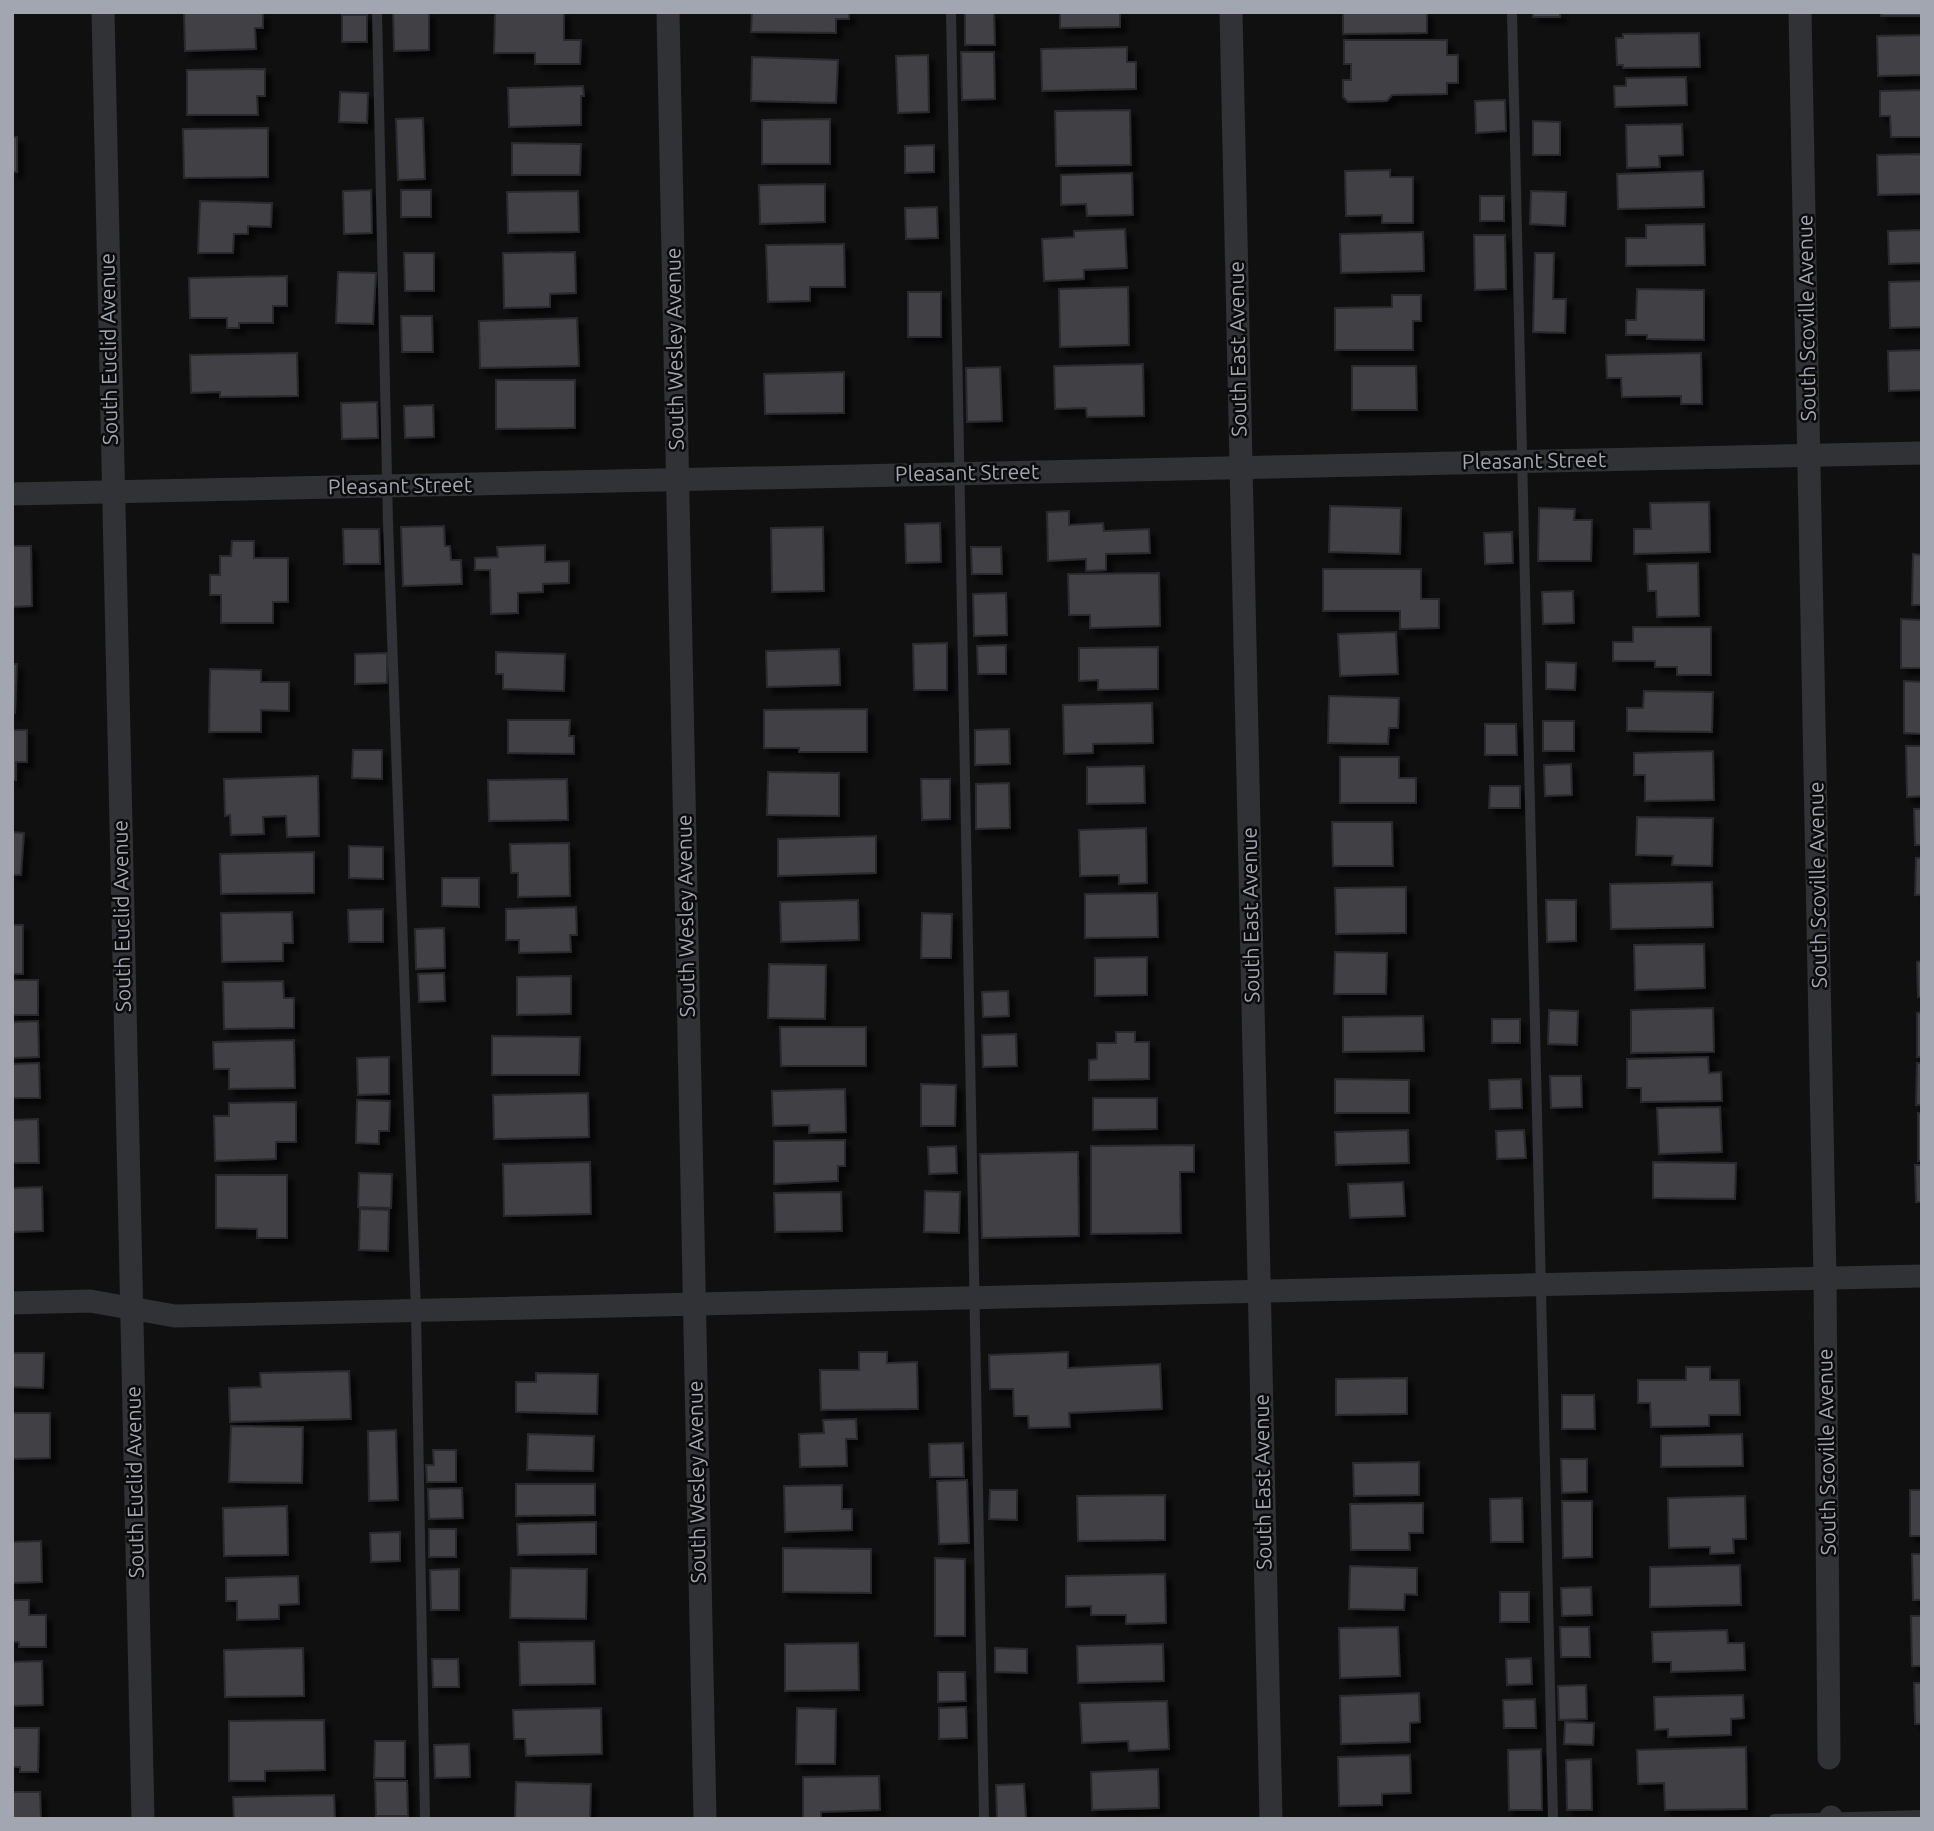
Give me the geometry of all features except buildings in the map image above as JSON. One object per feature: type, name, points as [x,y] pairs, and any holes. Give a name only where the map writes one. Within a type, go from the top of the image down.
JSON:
[{"type":"street","name":"South Euclid Avenue","points":[[103,12],[143,1819]]},
{"type":"street","name":"South Wesley Avenue","points":[[668,12],[705,1819]]},
{"type":"street","name":"South East Avenue","points":[[1231,12],[1270,1819]]},
{"type":"street","name":"South Scoville Avenue","points":[[1800,12],[1825,1278],[1829,1758]]},
{"type":"street","name":"Pleasant Street","points":[[12,494],[1922,453]]},
{"type":"street","points":[[12,1303],[90,1301],[175,1316],[1922,1276]]},
{"type":"lane","points":[[377,12],[387,486],[416,1311],[425,1819]]},
{"type":"lane","points":[[951,12],[984,1819]]},
{"type":"lane","points":[[1512,12],[1553,1819]]},
{"type":"lane","points":[[1774,1819],[1922,1815]]}]
